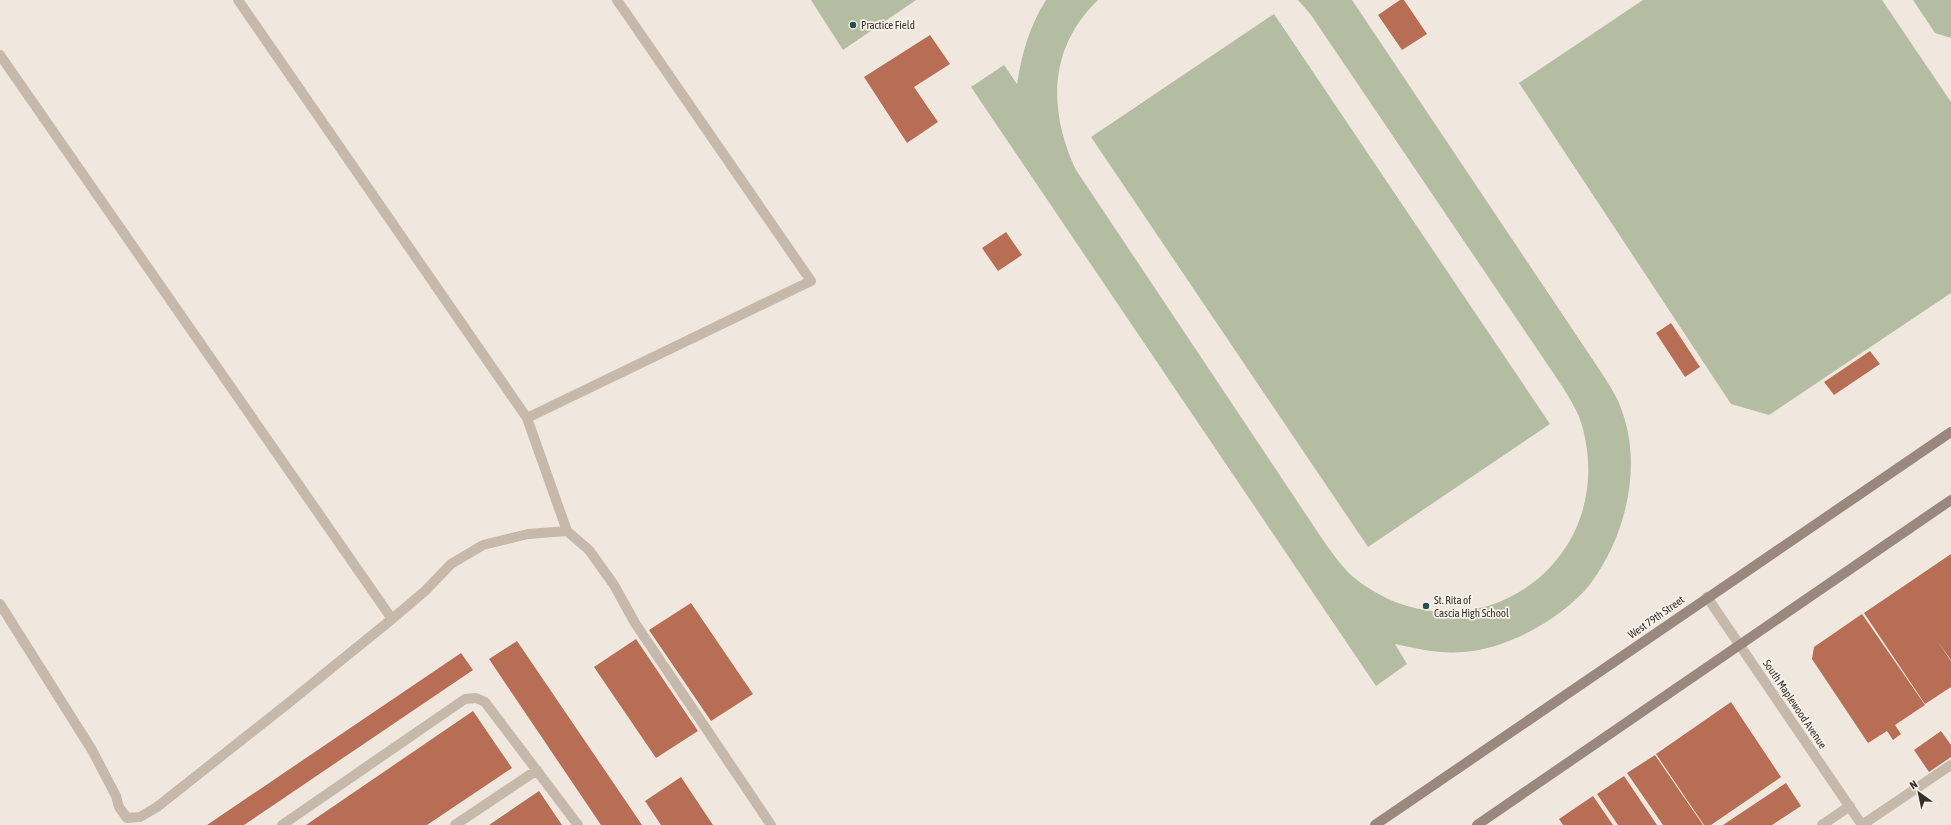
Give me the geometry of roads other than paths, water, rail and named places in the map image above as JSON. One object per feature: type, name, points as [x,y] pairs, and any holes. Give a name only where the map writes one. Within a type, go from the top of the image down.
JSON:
[{"type":"main road","name":"West 79th Street","points":[[1375,825],[1707,597],[1951,432]]},
{"type":"main road","points":[[1477,825],[1951,500]]},
{"type":"street","points":[[238,0],[527,418],[567,531],[589,550],[614,585],[635,623],[771,825]]},
{"type":"street","points":[[527,418],[811,281],[618,0]]},
{"type":"street","points":[[0,55],[392,619]]},
{"type":"street","points":[[0,604],[92,750],[116,796],[119,807],[127,818],[140,817],[157,807],[392,619],[425,591],[451,564],[483,545],[528,534],[567,531]]},
{"type":"street","name":"South Maplewood Avenue","points":[[1707,597],[1862,825]]},
{"type":"street","points":[[282,825],[465,699],[476,698],[485,702],[578,825]]},
{"type":"street","points":[[1862,825],[1951,765]]},
{"type":"street","points":[[455,825],[537,770]]},
{"type":"street","points":[[1822,825],[1850,806]]},
{"type":"place","name":"Practice Field","points":[[853,25]]},
{"type":"place","name":"St. Rita of Cascia High School","points":[[1426,606]]}]
